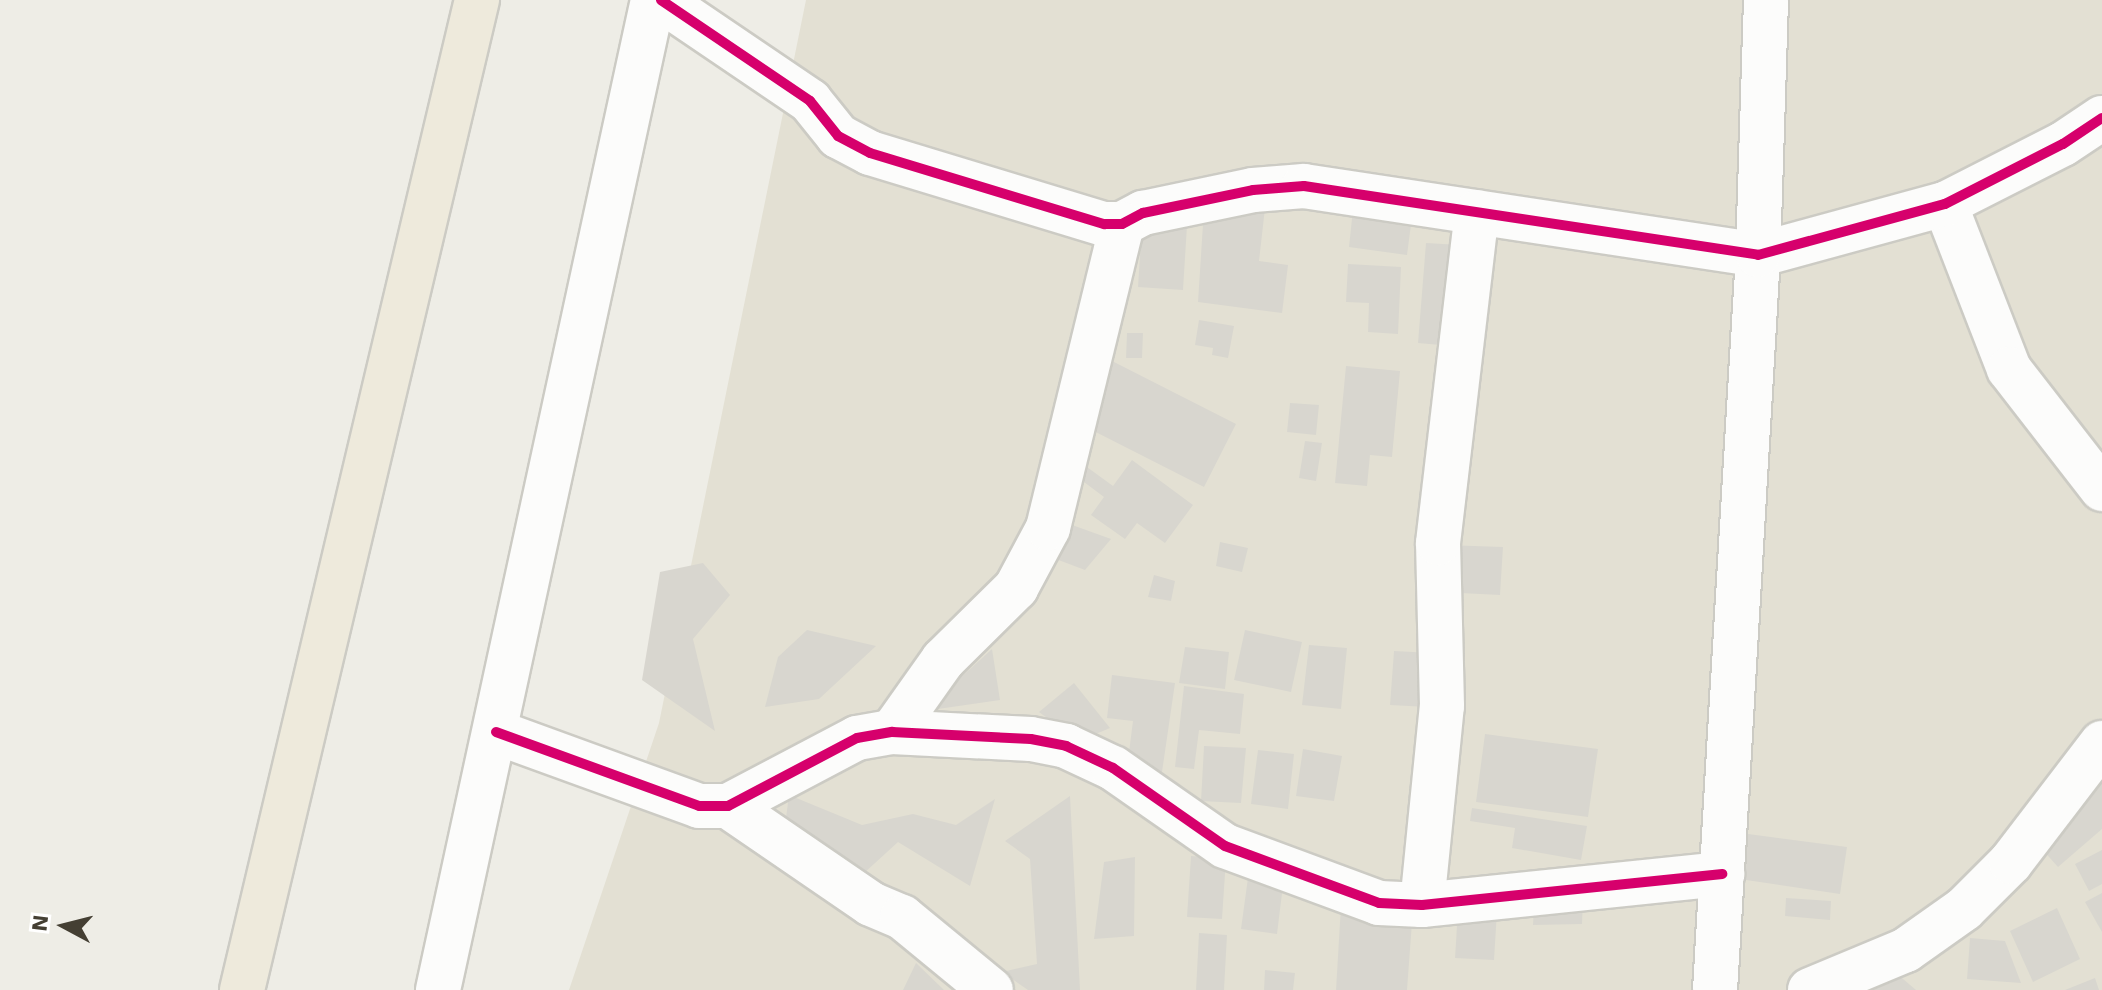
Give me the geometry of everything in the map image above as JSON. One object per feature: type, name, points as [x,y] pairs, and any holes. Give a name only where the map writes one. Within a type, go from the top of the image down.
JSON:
[{"type":"highway","points":[[242,990],[477,0]]},
{"type":"street","points":[[438,990],[653,0]]},
{"type":"street","points":[[661,0],[810,101],[838,136],[870,153],[1104,224],[1122,224],[1143,213],[1202,200],[1304,186],[1758,255],[1945,204],[2063,144],[2102,118]]},
{"type":"street","points":[[1715,990],[1758,255],[1766,0]]},
{"type":"street","points":[[1945,204],[2009,369],[2102,489]]},
{"type":"street","points":[[1422,905],[1442,706],[1438,543],[1477,212]]},
{"type":"street","points":[[892,732],[943,660],[1016,588],[1048,528],[1122,224]]},
{"type":"street","points":[[496,732],[699,806],[728,806],[857,738],[892,732],[1031,739],[1066,746],[1113,768],[1225,846],[1343,893],[1379,903],[1422,905],[1722,874]]},
{"type":"street","points":[[1810,990],[1906,950],[1964,909],[2011,862],[2102,743]]},
{"type":"street","points":[[728,806],[871,904],[902,917],[991,990]]},
{"type":"shaded area","points":[[806,0],[2102,0],[2102,990],[569,990],[659,723]]},
{"type":"building","points":[[1265,208],[1259,261],[1288,265],[1282,313],[1198,302],[1204,209]]},
{"type":"building","points":[[1353,209],[1412,217],[1407,255],[1349,247]]},
{"type":"building","points":[[1188,210],[1183,290],[1138,287],[1142,224]]},
{"type":"building","points":[[1426,243],[1460,245],[1452,346],[1418,343]]},
{"type":"building","points":[[1348,264],[1401,267],[1398,334],[1368,332],[1369,303],[1346,302]]},
{"type":"building","points":[[1199,320],[1234,326],[1228,358],[1212,355],[1213,348],[1195,345]]},
{"type":"building","points":[[1127,333],[1143,333],[1142,358],[1126,358]]},
{"type":"building","points":[[1112,361],[1236,424],[1204,487],[1080,424]]},
{"type":"building","points":[[1346,366],[1400,371],[1392,457],[1370,455],[1367,486],[1335,483]]},
{"type":"building","points":[[1290,403],[1319,405],[1316,435],[1287,432]]},
{"type":"building","points":[[1305,441],[1322,443],[1316,481],[1299,478]]},
{"type":"building","points":[[1132,460],[1193,505],[1165,543],[1137,523],[1125,539],[1091,515],[1104,497],[1072,473],[1080,462],[1113,486]]},
{"type":"building","points":[[1061,521],[1111,539],[1085,570],[1048,556]]},
{"type":"building","points":[[1220,542],[1248,548],[1242,572],[1216,566]]},
{"type":"building","points":[[1444,545],[1503,547],[1500,595],[1441,592]]},
{"type":"building","points":[[703,563],[730,595],[693,639],[715,731],[642,680],[660,572]]},
{"type":"building","points":[[1154,575],[1175,581],[1171,601],[1148,597]]},
{"type":"building","points":[[807,630],[876,646],[819,699],[765,707],[778,657]]},
{"type":"building","points":[[1245,630],[1302,642],[1291,692],[1234,680]]},
{"type":"building","points":[[1309,645],[1347,648],[1341,709],[1302,705]]},
{"type":"building","points":[[1185,647],[1229,652],[1225,689],[1179,683]]},
{"type":"building","points":[[992,649],[1000,700],[924,711]]},
{"type":"building","points":[[1394,651],[1432,653],[1428,707],[1390,705]]},
{"type":"building","points":[[1112,675],[1175,683],[1162,772],[1127,768],[1133,721],[1107,718]]},
{"type":"building","points":[[1074,683],[1110,728],[1079,741],[1039,712]]},
{"type":"building","points":[[1184,686],[1244,694],[1240,734],[1199,730],[1194,769],[1175,767]]},
{"type":"building","points":[[1485,734],[1598,749],[1588,817],[1476,802]]},
{"type":"building","points":[[1204,746],[1246,748],[1241,803],[1201,801]]},
{"type":"building","points":[[1303,749],[1342,756],[1334,801],[1296,796]]},
{"type":"building","points":[[1258,750],[1294,754],[1288,809],[1251,804]]},
{"type":"building","points":[[2102,776],[2102,829],[2058,867],[2032,838]]},
{"type":"building","points":[[789,795],[862,825],[913,814],[956,825],[995,799],[970,886],[898,842],[863,874],[786,818]]},
{"type":"building","points":[[1070,796],[1080,990],[1028,990],[1002,972],[1037,964],[1030,859],[1005,841]]},
{"type":"building","points":[[1472,808],[1587,826],[1581,860],[1512,848],[1515,828],[1470,821]]},
{"type":"building","points":[[1733,832],[1847,847],[1840,894],[1726,877]]},
{"type":"building","points":[[2102,850],[2102,884],[2089,891],[2075,864]]},
{"type":"building","points":[[1191,856],[1226,859],[1222,919],[1187,917]]},
{"type":"building","points":[[1135,857],[1134,936],[1094,939],[1104,862]]},
{"type":"building","points":[[1250,863],[1284,877],[1277,934],[1241,929]]},
{"type":"building","points":[[2102,893],[2102,932],[2085,902]]},
{"type":"building","points":[[1786,898],[1831,901],[1830,920],[1785,916]]},
{"type":"building","points":[[1583,899],[1582,924],[1533,925],[1534,904]]},
{"type":"building","points":[[1341,905],[1413,909],[1407,990],[1336,990]]},
{"type":"building","points":[[2057,908],[2080,959],[2033,982],[2010,931]]},
{"type":"building","points":[[1458,909],[1497,912],[1494,960],[1455,958]]},
{"type":"building","points":[[1199,933],[1227,935],[1224,990],[1196,990]]},
{"type":"building","points":[[1970,938],[2005,941],[2021,983],[1967,979]]},
{"type":"building","points":[[916,963],[944,990],[903,990]]},
{"type":"building","points":[[1889,967],[1916,990],[1869,990]]},
{"type":"building","points":[[1265,970],[1295,973],[1293,990],[1264,990]]},
{"type":"building","points":[[2095,978],[2099,990],[2065,990]]},
{"type":"cycle path","points":[[661,0],[810,101],[838,136],[870,153],[1104,224],[1122,224],[1143,213],[1253,190],[1304,186],[1758,255],[1945,204],[2063,144],[2102,118]]},
{"type":"cycle path","points":[[496,732],[699,806],[728,806],[857,738],[892,732],[1031,739],[1066,746],[1113,768],[1225,846],[1379,903],[1422,905],[1722,874]]}]
